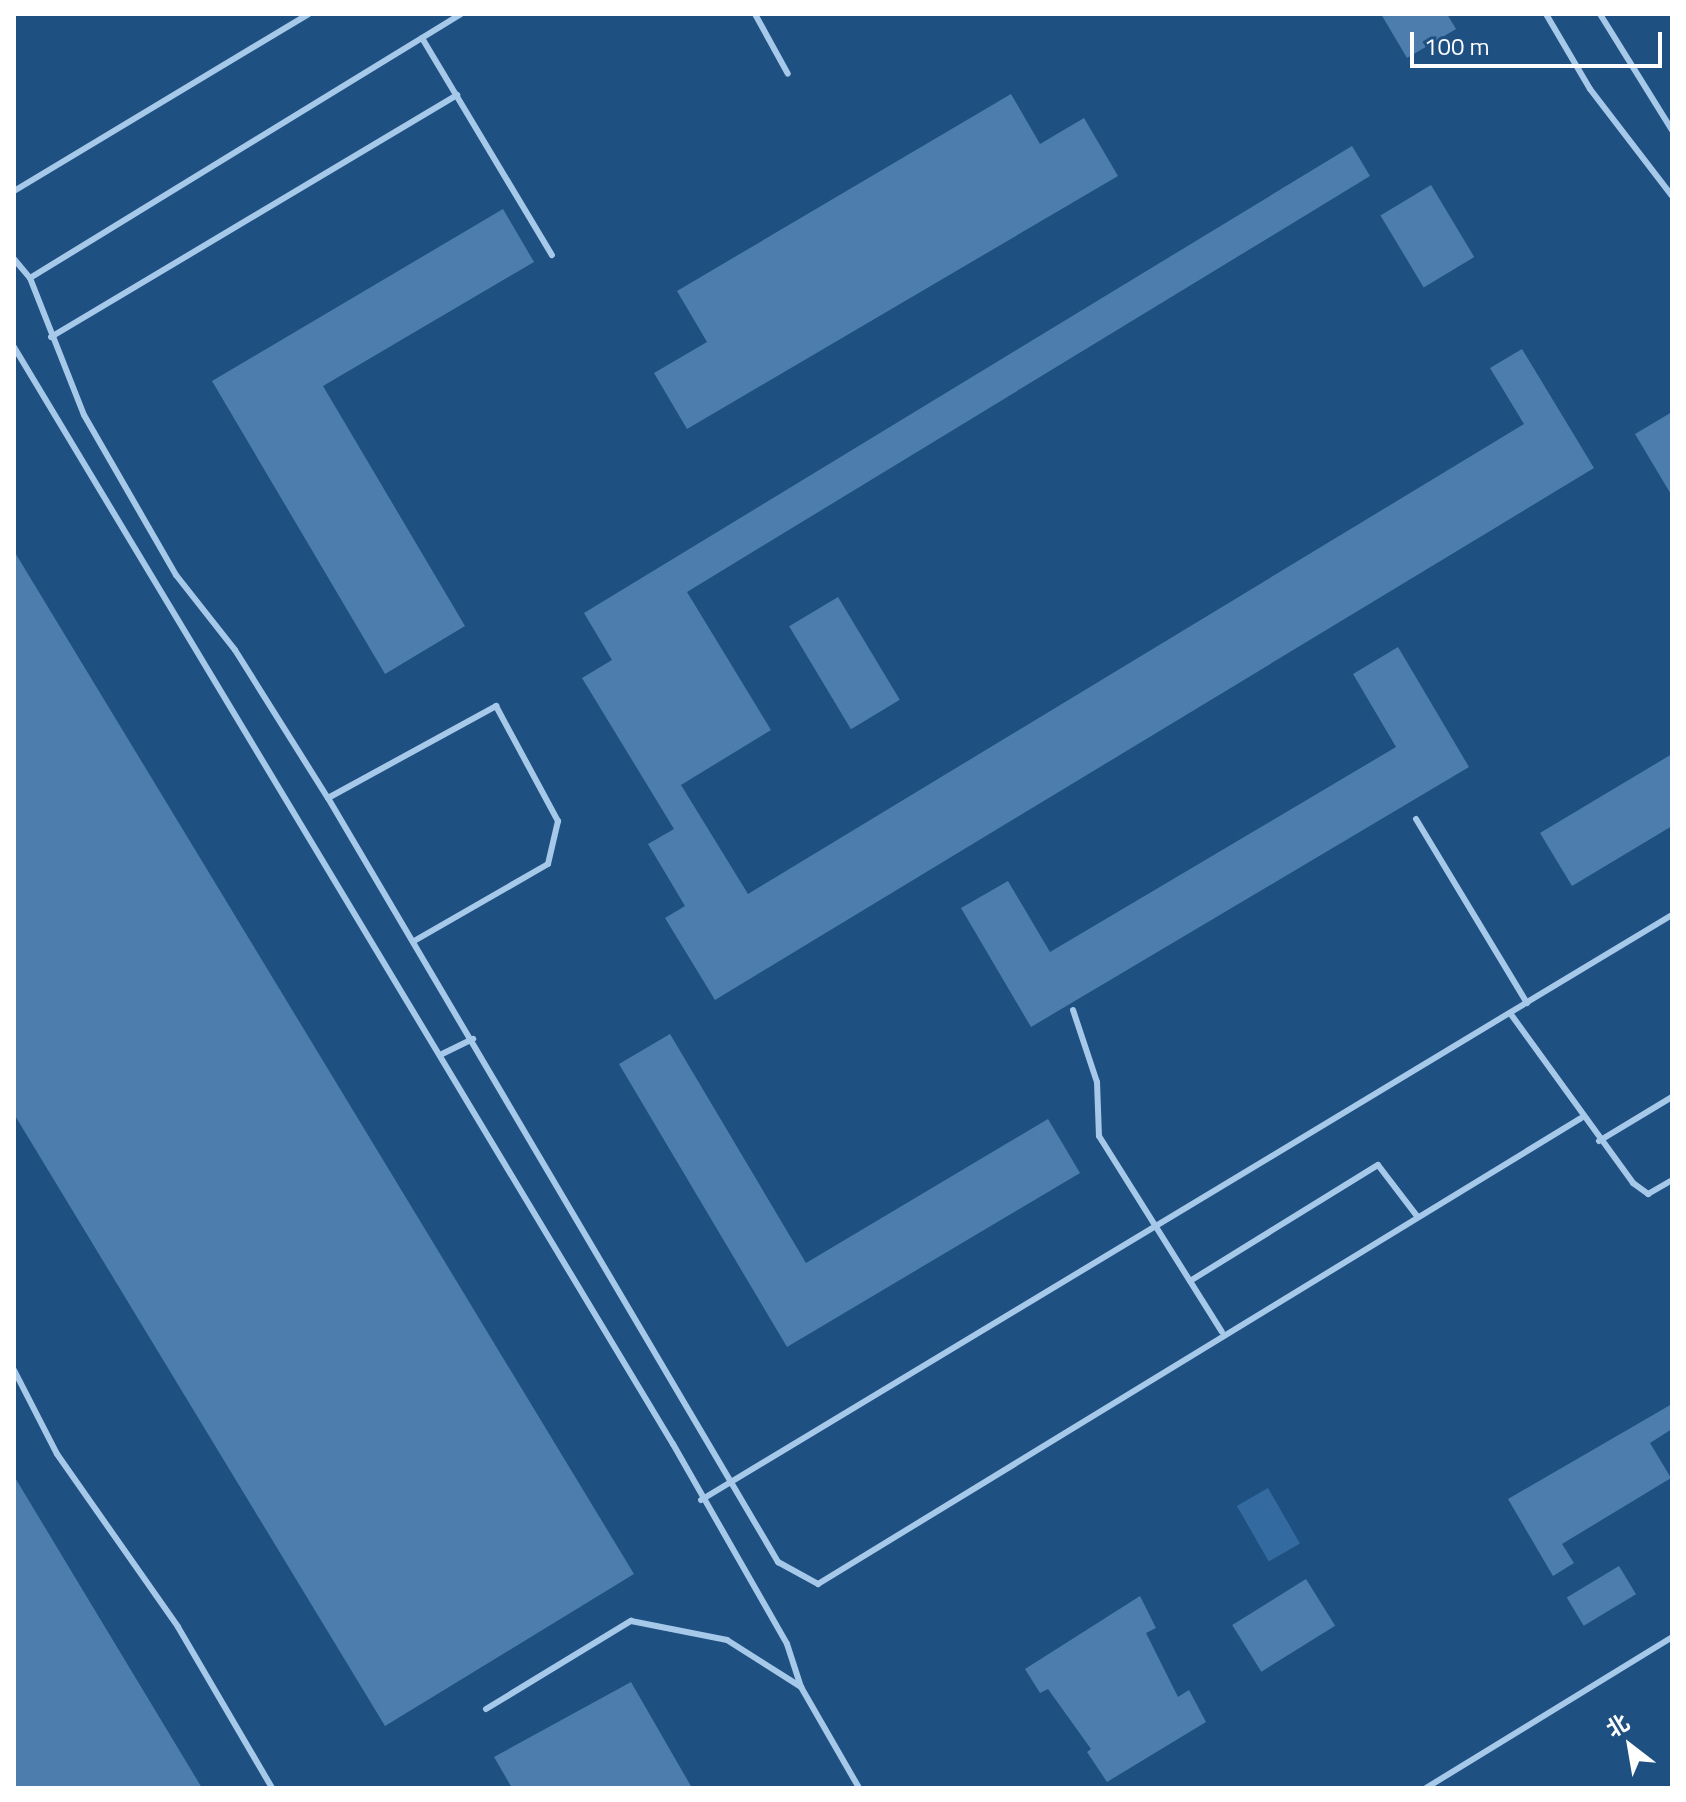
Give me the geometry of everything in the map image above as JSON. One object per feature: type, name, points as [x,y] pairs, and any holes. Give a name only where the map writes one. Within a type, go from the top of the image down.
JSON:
[{"type":"lane","points":[[14,191],[309,14]]},
{"type":"lane","points":[[30,278],[461,14]]},
{"type":"lane","points":[[755,14],[788,74]]},
{"type":"lane","points":[[1546,14],[1590,89],[1672,196]]},
{"type":"lane","points":[[1600,14],[1672,130]]},
{"type":"lane","points":[[422,38],[552,255]]},
{"type":"lane","points":[[51,337],[457,95]]},
{"type":"lane","points":[[14,259],[30,278],[84,415],[176,575],[235,650],[328,798],[473,1039],[778,1562],[818,1584],[1222,1332],[1581,1118]]},
{"type":"lane","points":[[14,347],[440,1055],[787,1644],[801,1687],[859,1788]]},
{"type":"lane","points":[[328,798],[496,706],[558,821],[548,864],[414,941]]},
{"type":"lane","points":[[1416,819],[1527,1003]]},
{"type":"lane","points":[[701,1500],[734,1483],[1672,915]]},
{"type":"lane","points":[[1073,1010],[1097,1082],[1099,1136],[1222,1332]]},
{"type":"lane","points":[[1510,1013],[1581,1118],[1648,1194],[1672,1180]]},
{"type":"lane","points":[[440,1055],[473,1039]]},
{"type":"lane","points":[[1599,1141],[1672,1097]]},
{"type":"lane","points":[[1190,1281],[1378,1165],[1417,1216]]},
{"type":"lane","points":[[14,1370],[57,1454],[178,1627],[272,1788]]},
{"type":"lane","points":[[486,1709],[631,1621],[727,1640],[801,1687]]},
{"type":"lane","points":[[1426,1788],[1672,1637]]},
{"type":"shaded area","points":[[1268,1488],[1300,1543],[1269,1561],[1237,1506]]},
{"type":"building","points":[[1381,14],[1447,14],[1456,29],[1407,58]]},
{"type":"building","points":[[1011,94],[1040,144],[1084,118],[1118,176],[687,429],[654,373],[707,342],[677,291]]},
{"type":"building","points":[[1352,146],[1370,176],[687,592],[771,730],[681,785],[748,894],[1524,424],[1490,368],[1522,349],[1594,468],[715,1000],[665,918],[685,906],[648,844],[674,829],[582,678],[612,660],[584,613]]},
{"type":"building","points":[[1431,185],[1474,257],[1424,287],[1380,215]]},
{"type":"building","points":[[503,209],[534,262],[323,386],[465,626],[385,674],[212,381]]},
{"type":"building","points":[[1672,412],[1672,496],[1635,434]]},
{"type":"building","points":[[14,551],[634,1574],[385,1726],[14,1114]]},
{"type":"building","points":[[838,597],[900,700],[851,729],[789,626]]},
{"type":"building","points":[[1398,647],[1469,767],[1031,1027],[961,908],[1008,881],[1050,952],[1396,747],[1353,674]]},
{"type":"building","points":[[1672,754],[1672,826],[1572,886],[1540,833]]},
{"type":"building","points":[[670,1034],[806,1263],[1048,1119],[1080,1173],[787,1347],[619,1064]]},
{"type":"building","points":[[1672,1404],[1672,1429],[1650,1443],[1671,1478],[1562,1544],[1574,1563],[1553,1576],[1508,1499]]},
{"type":"building","points":[[14,1476],[73,1574],[202,1788],[14,1788]]},
{"type":"building","points":[[1619,1566],[1636,1594],[1584,1626],[1567,1597]]},
{"type":"building","points":[[1306,1579],[1335,1626],[1261,1672],[1232,1625]]},
{"type":"building","points":[[1140,1596],[1156,1628],[1146,1633],[1178,1697],[1189,1690],[1206,1722],[1107,1782],[1087,1752],[1091,1749],[1048,1689],[1040,1693],[1025,1669]]},
{"type":"building","points":[[631,1682],[692,1788],[512,1788],[494,1757]]}]
